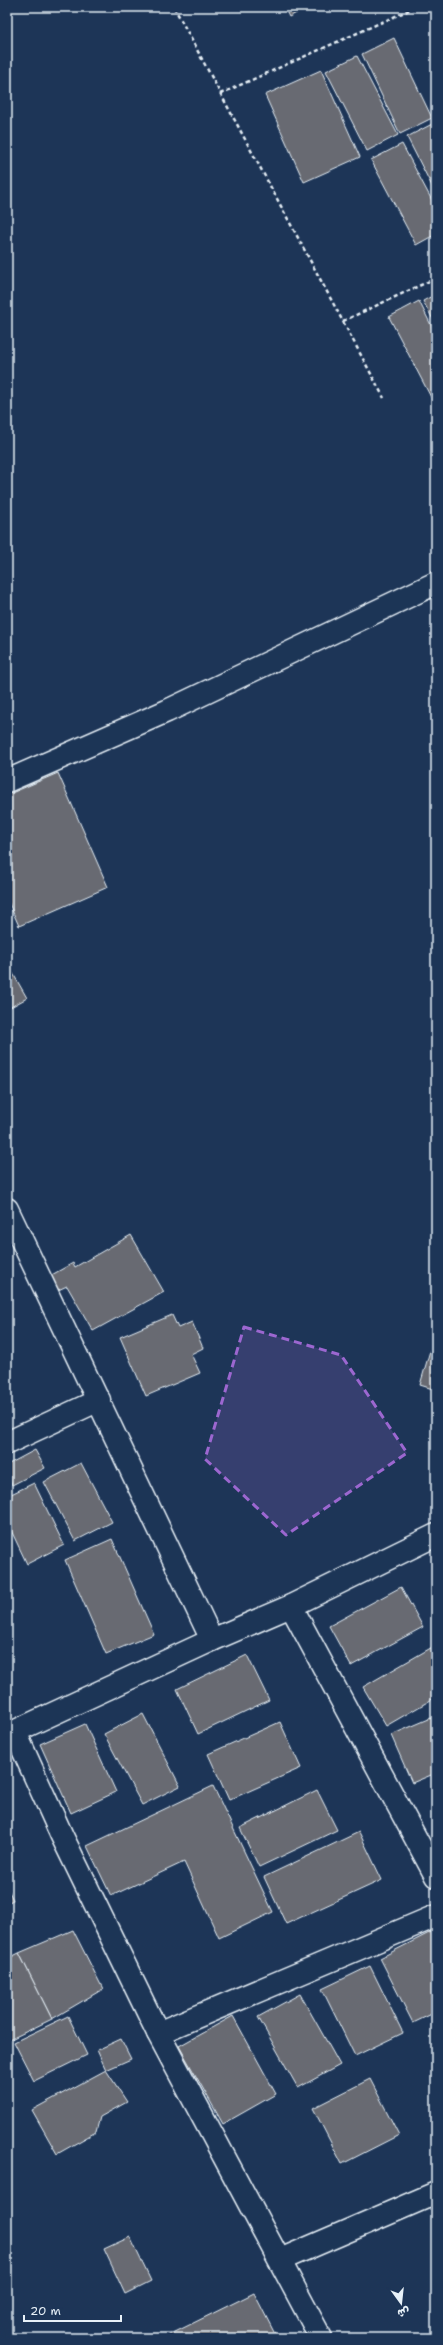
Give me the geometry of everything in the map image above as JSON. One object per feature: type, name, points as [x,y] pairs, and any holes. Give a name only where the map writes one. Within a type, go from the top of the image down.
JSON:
[{"type":"street","points":[[7,781],[166,710],[436,583]]},
{"type":"street","points":[[7,1209],[100,1400],[212,1640]]},
{"type":"street","points":[[7,1443],[100,1400]]},
{"type":"street","points":[[321,2338],[158,2033],[11,1734],[212,1640],[291,1606],[436,1535]]},
{"type":"street","points":[[291,1606],[436,1876]]},
{"type":"street","points":[[158,2033],[436,1916]]},
{"type":"street","points":[[280,2260],[436,2193]]},
{"type":"path","points":[[174,7],[384,398]]},
{"type":"path","points":[[220,94],[416,7]]},
{"type":"path","points":[[343,321],[436,278]]},
{"type":"highlighted area","points":[[244,1327],[341,1355],[407,1453],[286,1535],[205,1459]]},
{"type":"building","points":[[284,7],[301,7],[302,10],[289,17]]},
{"type":"building","points":[[394,38],[432,118],[400,134],[362,54]]},
{"type":"building","points":[[357,56],[398,135],[367,151],[326,71]]},
{"type":"building","points":[[321,70],[360,157],[304,182],[265,95]]},
{"type":"building","points":[[436,122],[436,194],[407,137]]},
{"type":"building","points":[[402,144],[436,208],[436,234],[416,245],[371,160]]},
{"type":"building","points":[[436,294],[436,325],[423,301]]},
{"type":"building","points":[[419,301],[436,335],[436,402],[434,403],[389,317]]},
{"type":"building","points":[[58,773],[108,887],[19,926],[7,899],[7,795]]},
{"type":"building","points":[[7,963],[27,998],[7,1009]]},
{"type":"building","points":[[131,1235],[164,1292],[93,1331],[67,1286],[56,1291],[48,1277],[73,1263],[75,1267]]},
{"type":"building","points":[[172,1315],[178,1328],[192,1322],[203,1348],[191,1354],[200,1373],[146,1396],[120,1337]]},
{"type":"building","points":[[436,1330],[436,1390],[420,1385]]},
{"type":"building","points":[[35,1450],[45,1468],[12,1485],[7,1475],[7,1465]]},
{"type":"building","points":[[81,1463],[112,1522],[75,1541],[44,1482]]},
{"type":"building","points":[[34,1483],[64,1545],[27,1564],[7,1522],[7,1496]]},
{"type":"building","points":[[112,1539],[154,1634],[106,1654],[65,1560]]},
{"type":"building","points":[[401,1587],[423,1627],[351,1666],[329,1626]]},
{"type":"building","points":[[436,1645],[436,1697],[386,1726],[363,1687]]},
{"type":"building","points":[[247,1655],[269,1700],[198,1734],[177,1689]]},
{"type":"building","points":[[143,1714],[180,1786],[142,1805],[104,1734]]},
{"type":"building","points":[[436,1716],[436,1773],[412,1783],[391,1735]]},
{"type":"building","points":[[280,1722],[301,1768],[229,1800],[208,1754]]},
{"type":"building","points":[[85,1724],[116,1792],[71,1813],[40,1744]]},
{"type":"building","points":[[213,1786],[273,1912],[219,1938],[184,1862],[111,1896],[87,1846]]},
{"type":"building","points":[[317,1790],[337,1830],[259,1867],[240,1828]]},
{"type":"building","points":[[359,1832],[382,1880],[286,1924],[264,1877]]},
{"type":"building","points":[[7,1887],[13,1900],[7,1903]]},
{"type":"building","points":[[73,1930],[103,1989],[52,2019],[19,1953]]},
{"type":"building","points":[[431,1932],[436,1942],[436,2012],[413,2023],[380,1958]]},
{"type":"building","points":[[19,1953],[52,2019],[7,2041],[7,1959]]},
{"type":"building","points":[[370,1966],[403,2033],[355,2056],[322,1989]]},
{"type":"building","points":[[300,1994],[340,2065],[298,2088],[258,2017]]},
{"type":"building","points":[[68,2016],[87,2055],[34,2081],[14,2042]]},
{"type":"building","points":[[233,2016],[276,2094],[223,2124],[179,2046]]},
{"type":"building","points":[[121,2039],[131,2059],[106,2070],[97,2050]]},
{"type":"building","points":[[106,2070],[127,2102],[100,2117],[96,2132],[57,2154],[32,2110]]},
{"type":"building","points":[[370,2079],[399,2135],[342,2164],[313,2108]]},
{"type":"building","points":[[130,2237],[151,2281],[125,2294],[104,2249]]},
{"type":"building","points":[[254,2293],[277,2338],[163,2338]]}]
